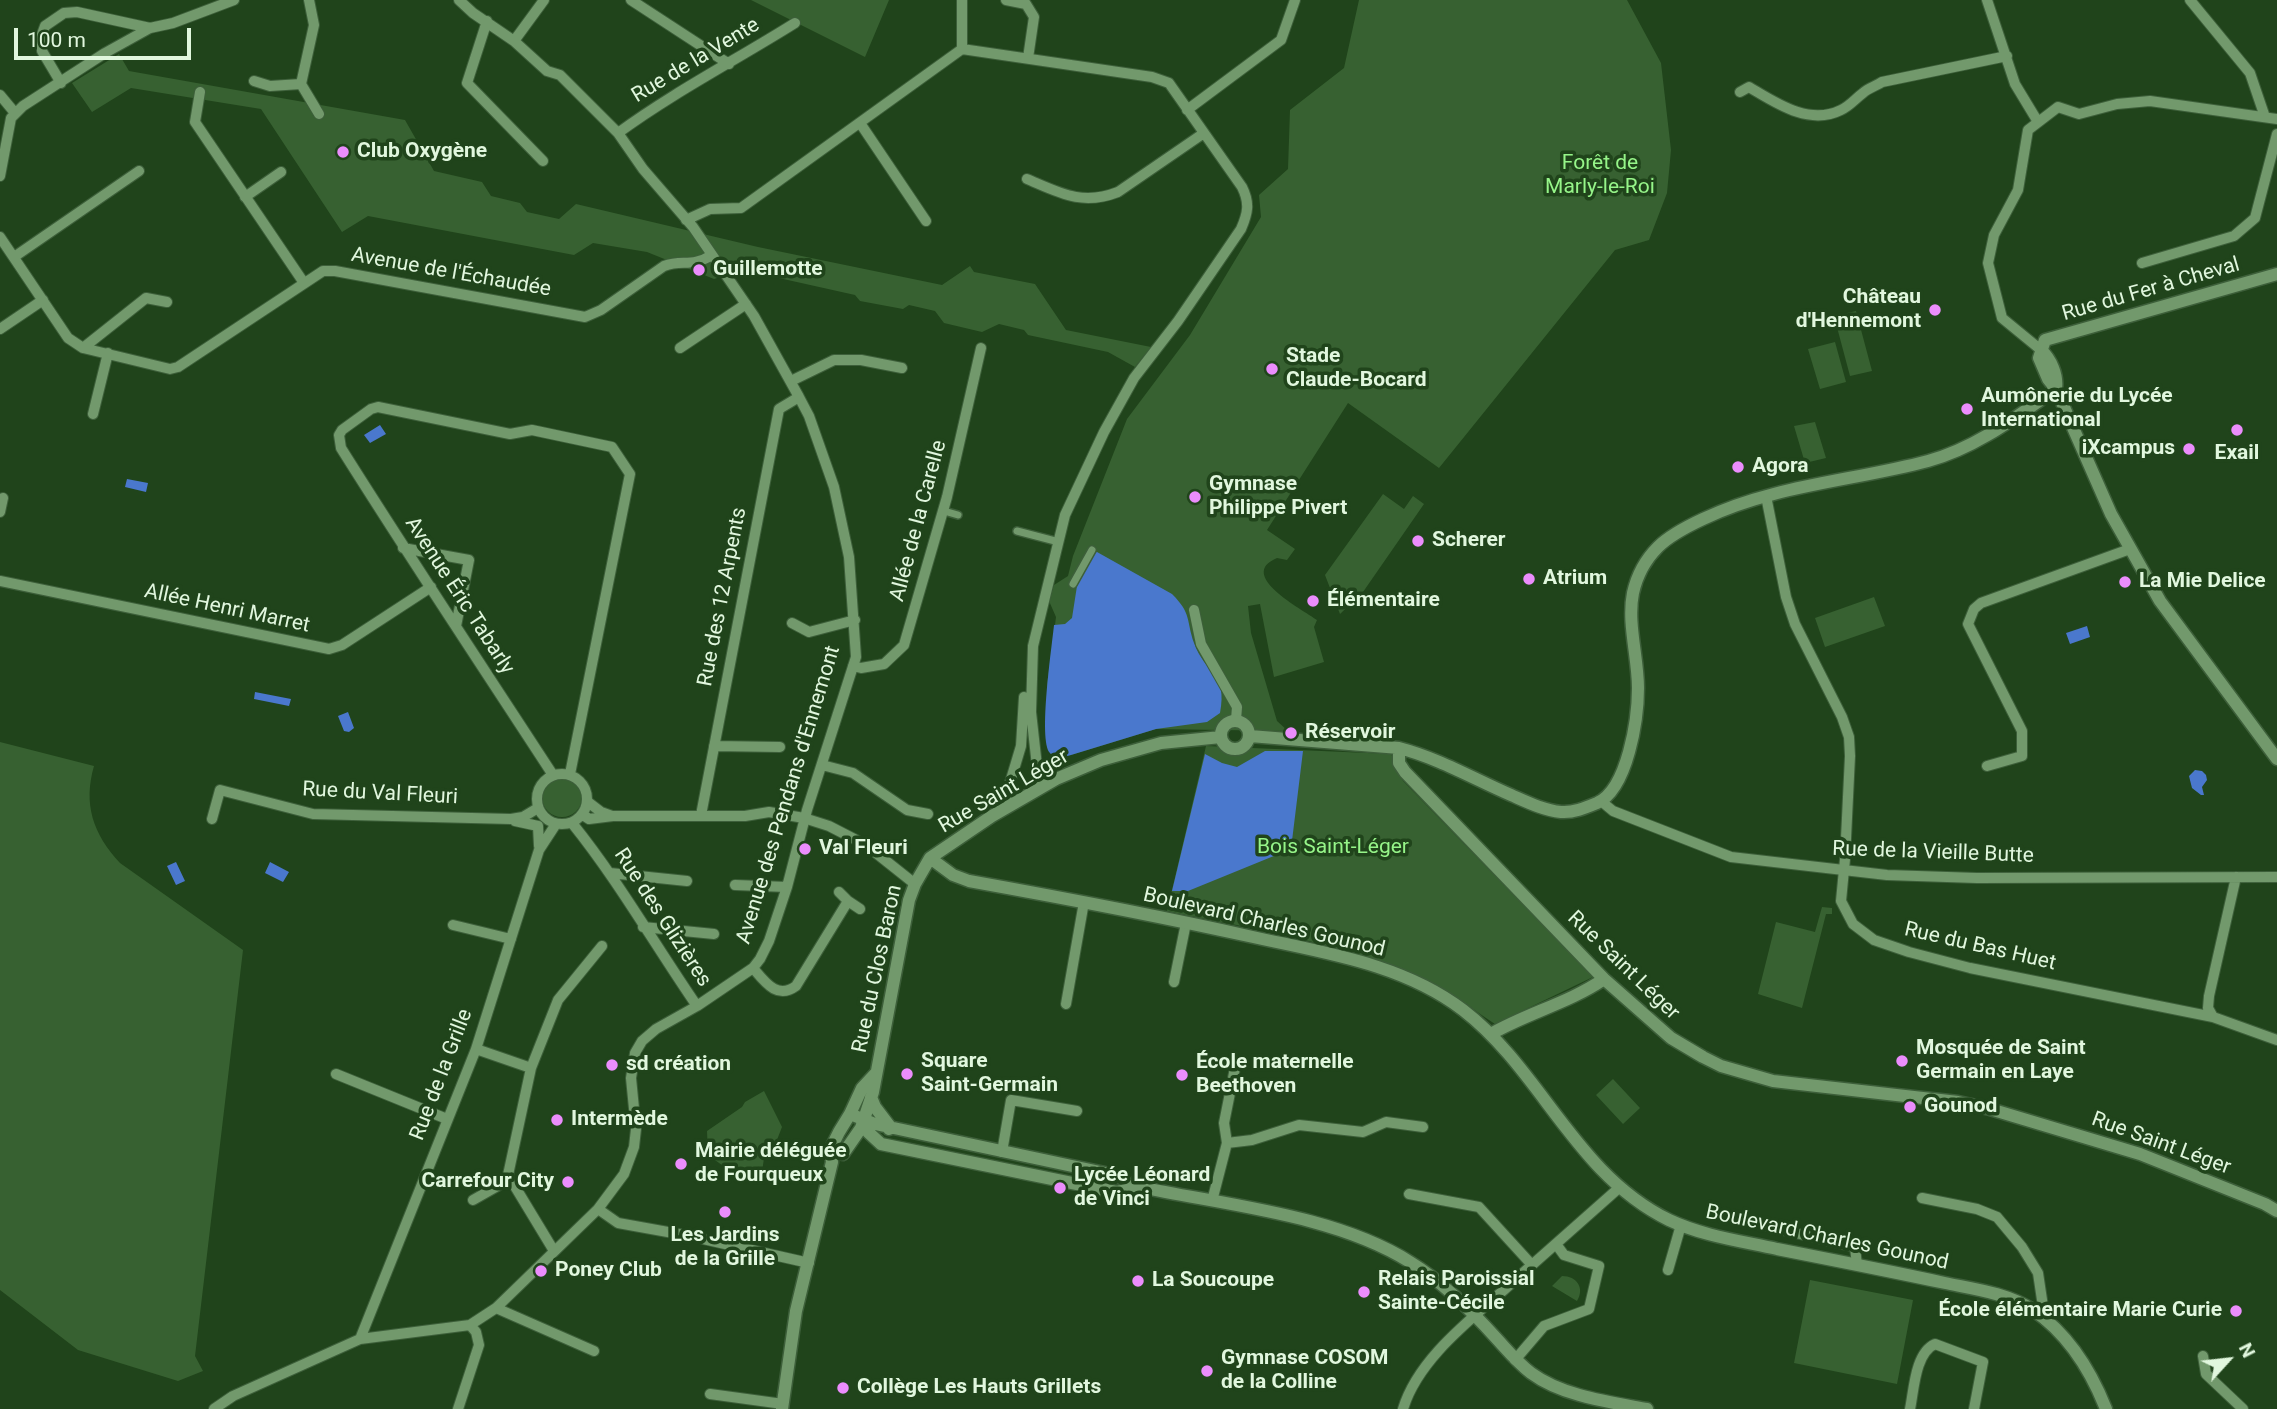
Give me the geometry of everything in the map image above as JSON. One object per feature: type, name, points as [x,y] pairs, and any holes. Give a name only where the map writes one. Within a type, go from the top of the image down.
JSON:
[{"type":"street","points":[[0,176],[3,143],[15,113],[105,53],[150,28],[173,23],[234,0]]},
{"type":"street","points":[[309,0],[314,25],[301,84],[319,114]]},
{"type":"street","name":"Avenue des Pendans d'Ennemont","points":[[459,0],[514,41],[547,71],[560,75],[618,133],[643,169],[687,220],[746,304],[799,397],[822,451],[840,509],[849,557],[856,657],[804,818],[787,887],[760,960],[753,968],[697,1006],[656,1029],[642,1041],[635,1053],[631,1078],[636,1129],[631,1157],[619,1181],[598,1209],[496,1308],[470,1325]]},
{"type":"street","points":[[514,41],[544,0]]},
{"type":"street","points":[[631,0],[729,64]]},
{"type":"street","points":[[962,0],[962,49]]},
{"type":"street","points":[[1006,0],[1026,4],[1034,17],[1028,58]]},
{"type":"street","points":[[1187,110],[1282,40],[1295,0]]},
{"type":"street","points":[[1987,0],[2015,84],[2038,122]]},
{"type":"street","points":[[2190,0],[2250,73],[2265,117]]},
{"type":"street","points":[[61,83],[42,51],[41,37],[46,26],[64,13],[77,12],[150,28]]},
{"type":"street","points":[[487,20],[467,83],[542,161]]},
{"type":"street","name":"Rue de la Vente","points":[[618,133],[663,100],[729,64],[795,23]]},
{"type":"street","points":[[687,220],[710,209],[741,208],[962,49],[1152,77],[1168,83],[1242,187],[1249,201],[1241,229],[1178,321],[1134,378],[1104,432],[1065,515],[1041,603],[1033,646],[1031,712],[1038,775],[1042,787]]},
{"type":"street","points":[[1740,92],[1749,87],[1784,107],[1805,114],[1825,114],[1839,111],[1864,91],[1882,82],[2007,56]]},
{"type":"street","points":[[254,81],[270,86],[301,84]]},
{"type":"street","points":[[200,92],[195,122],[304,283]]},
{"type":"street","points":[[0,95],[15,113]]},
{"type":"street","points":[[2277,119],[2150,101],[2117,104],[2079,114],[2058,107],[2028,130],[2018,190],[1994,235],[1988,264],[2002,318],[2046,354],[2057,379],[2056,389],[2111,514],[2160,601],[2277,759]]},
{"type":"street","points":[[860,123],[926,220]]},
{"type":"street","points":[[1027,179],[1077,199],[1107,197],[1204,134]]},
{"type":"street","points":[[2142,263],[2234,236],[2255,218],[2277,134]]},
{"type":"street","points":[[13,257],[139,171]]},
{"type":"street","points":[[245,197],[281,172]]},
{"type":"street","points":[[0,237],[68,338],[83,348],[146,298],[167,302]]},
{"type":"street","name":"Avenue de l'Échaudée","points":[[83,348],[170,369],[178,367],[323,271],[584,317],[601,310],[669,264],[693,264],[712,255]]},
{"type":"street","name":"Rue du Fer à Cheval","points":[[2041,349],[2045,340],[2277,274]]},
{"type":"street","points":[[0,329],[43,300]]},
{"type":"street","points":[[680,348],[746,304]]},
{"type":"street","name":"Allée de la Carelle","points":[[853,666],[861,668],[884,664],[904,645],[943,511],[982,348]]},
{"type":"street","points":[[93,414],[108,353]]},
{"type":"street","points":[[790,381],[834,360],[861,359],[902,368]]},
{"type":"street","points":[[1399,748],[1421,754],[1539,807],[1562,812],[1576,811],[1601,801],[1614,787],[1625,764],[1635,722],[1638,688],[1632,606],[1644,565],[1660,545],[1689,525],[1725,508],[1813,484],[1930,460],[1992,433],[2056,389]]},
{"type":"street","name":"Rue des 12 Arpents","points":[[701,815],[779,409],[799,397]]},
{"type":"street","name":"Avenue Éric Tabarly","points":[[553,775],[403,548],[341,448],[339,435],[342,430],[371,410],[379,407],[510,434],[532,430],[612,447],[630,474],[570,774]]},
{"type":"street","name":"Rue du Bas Huet","points":[[1766,496],[1786,597],[1795,624],[1842,717],[1849,737],[1845,869],[1841,901],[1846,913],[1859,929],[1874,940],[1909,953],[1970,968],[2213,1017],[2277,1040]]},
{"type":"street","points":[[0,512],[3,498]]},
{"type":"street","points":[[943,511],[958,515]]},
{"type":"street","points":[[1017,531],[1059,541]]},
{"type":"street","points":[[403,548],[469,560],[456,626]]},
{"type":"street","points":[[1987,766],[2022,756],[2022,731],[1968,624],[1973,609],[1981,603],[2130,549]]},
{"type":"street","points":[[1073,584],[1092,550]]},
{"type":"street","name":"Allée Henri Marret","points":[[0,581],[329,649],[342,645],[431,587]]},
{"type":"street","points":[[1194,610],[1202,644],[1237,707],[1236,720]]},
{"type":"street","points":[[792,623],[809,632],[855,620]]},
{"type":"street","points":[[1009,806],[1009,786],[1021,746],[1024,697]]},
{"type":"street","points":[[1236,720],[1247,726],[1250,736]]},
{"type":"street","points":[[1221,737],[1224,725],[1236,720]]},
{"type":"street","name":"Rue Saint Léger","points":[[930,858],[1042,787],[1101,760],[1161,743],[1221,737],[1229,748],[1238,749],[1246,744],[1250,736],[1399,748],[1399,763],[1405,772],[1604,979],[1671,1038],[1721,1066],[1773,1081],[1958,1102],[1990,1109],[2140,1154],[2265,1203],[2277,1211]]},
{"type":"street","points":[[714,746],[780,747]]},
{"type":"street","points":[[822,765],[853,773],[907,810],[928,814]]},
{"type":"street","points":[[511,819],[540,817],[556,824],[572,823],[583,815],[588,802],[586,788],[582,782],[570,774],[553,775],[546,779],[538,792],[540,817],[539,850]]},
{"type":"street","name":"Rue du Val Fleuri","points":[[212,819],[220,790],[313,814],[511,819],[540,817]]},
{"type":"street","name":"Rue de la Vieille Butte","points":[[1601,801],[1613,811],[1731,857],[1887,874],[1977,878],[2277,877]]},
{"type":"street","points":[[588,802],[601,812],[613,816]]},
{"type":"street","points":[[583,815],[589,819],[613,816],[745,816],[769,812],[804,818],[829,826],[866,845],[918,878]]},
{"type":"street","name":"Rue des Glizières","points":[[583,815],[596,852]]},
{"type":"street","name":"Rue des Glizières","points":[[572,823],[596,852],[643,928],[697,1006]]},
{"type":"street","name":"Rue de la Grille","points":[[360,1339],[476,1049],[539,850],[556,824]]},
{"type":"street","name":"Rue du Clos Baron","points":[[843,1154],[870,1121],[875,1073],[909,900],[930,858]]},
{"type":"street","name":"Boulevard Charles Gounod","points":[[930,858],[953,875],[969,881],[1084,902],[1346,957],[1397,974],[1448,1000],[1491,1034],[1595,1166],[1648,1209],[1681,1225],[1717,1236],[2016,1300],[2045,1320],[2076,1352],[2106,1409]]},
{"type":"street","points":[[610,873],[687,881]]},
{"type":"street","points":[[2213,1017],[2208,1008],[2209,996],[2236,877]]},
{"type":"street","points":[[735,885],[787,887]]},
{"type":"street","points":[[839,892],[860,909]]},
{"type":"street","points":[[753,968],[776,991],[790,990],[801,979],[848,901]]},
{"type":"street","points":[[1066,1004],[1084,902]]},
{"type":"street","points":[[1174,982],[1186,923]]},
{"type":"street","points":[[453,925],[511,939]]},
{"type":"street","points":[[643,928],[714,934]]},
{"type":"street","points":[[554,1251],[508,1175],[531,1068],[558,1000],[602,946]]},
{"type":"street","points":[[1491,1034],[1604,979]]},
{"type":"street","points":[[476,1049],[531,1068]]},
{"type":"street","points":[[1212,1201],[1227,1143],[1224,1123],[1235,1068]]},
{"type":"street","points":[[710,1394],[783,1406],[796,1311],[832,1162],[830,1150],[862,1088],[875,1073]]},
{"type":"street","points":[[336,1074],[447,1119]]},
{"type":"street","points":[[871,1097],[891,1128]]},
{"type":"street","points":[[1002,1152],[1012,1100],[1077,1111]]},
{"type":"street","points":[[850,1114],[891,1128],[1119,1175],[1140,1187],[1324,1225],[1384,1247],[1450,1290],[1531,1373],[1559,1387],[1647,1409]]},
{"type":"street","points":[[870,1121],[868,1132],[879,1142]]},
{"type":"street","points":[[1227,1143],[1252,1140],[1299,1125],[1363,1132],[1386,1122],[1423,1127]]},
{"type":"street","points":[[879,1142],[891,1128]]},
{"type":"street","points":[[832,1162],[843,1154],[879,1142],[1116,1192],[1140,1187]]},
{"type":"street","points":[[473,1200],[510,1179]]},
{"type":"street","points":[[1403,1409],[1416,1379],[1431,1359],[1475,1316],[1620,1187]]},
{"type":"street","points":[[1409,1194],[1479,1208],[1532,1265]]},
{"type":"street","points":[[1922,1198],[1977,1209],[1997,1217],[2022,1247],[2038,1273],[2045,1320]]},
{"type":"street","points":[[598,1209],[618,1223],[690,1236],[808,1263]]},
{"type":"street","points":[[1736,1219],[1855,1247],[1857,1265]]},
{"type":"street","points":[[1668,1270],[1681,1225]]},
{"type":"street","points":[[1516,1360],[1544,1326],[1589,1310],[1599,1266],[1564,1255],[1556,1244]]},
{"type":"street","points":[[496,1308],[594,1351]]},
{"type":"street","points":[[214,1409],[233,1396],[360,1339],[470,1325],[476,1332],[479,1345],[458,1409]]},
{"type":"street","points":[[1910,1409],[1922,1355],[1928,1347],[1935,1344],[1983,1362],[1974,1409]]},
{"type":"street","points":[[2203,1356],[2206,1374],[2243,1409]]},
{"type":"green space","points":[[751,0],[889,0],[865,57]]},
{"type":"green space","name":"Stade Claude-Bocard","points":[[1359,0],[1627,0],[1661,63],[1671,150],[1667,193],[1649,240],[1615,250],[1439,468],[1348,403],[1267,530],[1295,549],[1287,560],[1277,558],[1266,565],[1264,573],[1276,591],[1317,620],[1314,627],[1324,662],[1274,677],[1260,604],[1248,606],[1251,633],[1277,721],[1288,731],[1156,729],[1071,755],[1051,755],[1047,747],[1047,685],[1056,617],[1049,601],[1054,585],[1068,576],[1073,556],[1127,419],[1190,335],[1261,217],[1259,195],[1288,169],[1290,110],[1344,68]]},
{"type":"green space","points":[[119,54],[129,71],[405,120],[434,171],[482,182],[491,196],[520,203],[527,212],[559,219],[576,204],[758,247],[942,285],[970,266],[974,272],[1035,284],[1066,330],[1151,347],[1135,367],[1108,352],[1028,335],[1024,330],[999,324],[982,332],[944,323],[935,311],[909,305],[903,309],[860,301],[855,295],[743,270],[714,279],[647,252],[593,243],[574,255],[368,216],[342,232],[261,109],[131,88],[92,112],[72,83]]},
{"type":"green space","points":[[1856,311],[1872,371],[1850,376],[1834,316]]},
{"type":"green space","points":[[1835,342],[1846,382],[1820,389],[1808,349]]},
{"type":"green space","points":[[1815,422],[1826,458],[1805,463],[1794,426]]},
{"type":"green space","points":[[1383,494],[1404,509],[1413,496],[1424,504],[1363,592],[1340,614],[1325,575]]},
{"type":"green space","points":[[1874,597],[1885,626],[1825,647],[1815,618]]},
{"type":"green space","points":[[0,742],[94,766],[90,806],[97,830],[111,852],[120,863],[243,950],[195,1356],[203,1371],[178,1381],[78,1350],[0,1290]]},
{"type":"green space","name":"Bois Saint-Léger","points":[[1206,746],[1391,754],[1403,781],[1593,977],[1495,1024],[1434,984],[1382,962],[1291,937],[1167,911]]},
{"type":"green space","points":[[562,777],[576,783],[582,797],[576,811],[562,817],[548,811],[542,797],[548,783]]},
{"type":"green space","points":[[1822,907],[1832,908],[1832,914],[1826,914],[1802,1008],[1758,994],[1776,922],[1815,932]]},
{"type":"green space","points":[[1613,1079],[1640,1108],[1623,1124],[1596,1095]]},
{"type":"green space","points":[[764,1091],[782,1127],[775,1145],[765,1152],[761,1178],[746,1177],[743,1170],[726,1168],[708,1155],[707,1131]]},
{"type":"green space","points":[[1562,1276],[1572,1278],[1580,1287],[1577,1301],[1552,1286]]},
{"type":"green space","points":[[1810,1280],[1913,1300],[1897,1384],[1794,1363]]},
{"type":"water","points":[[380,425],[386,434],[370,443],[364,435]]},
{"type":"water","points":[[127,479],[148,483],[146,492],[125,487]]},
{"type":"water","points":[[1097,552],[1172,594],[1178,601],[1186,612],[1199,653],[1218,681],[1222,700],[1220,713],[1207,722],[1156,729],[1057,757],[1050,753],[1045,730],[1054,625],[1065,624],[1072,618],[1077,586],[1093,553]]},
{"type":"water","points":[[2087,626],[2090,637],[2070,644],[2066,633]]},
{"type":"water","points":[[255,692],[291,699],[289,706],[254,699]]},
{"type":"water","points":[[348,712],[354,728],[349,732],[344,731],[338,716]]},
{"type":"water","points":[[1265,751],[1303,751],[1291,849],[1188,891],[1172,891],[1205,754],[1237,767]]},
{"type":"water","points":[[2195,770],[2206,775],[2207,780],[2202,787],[2204,795],[2192,788],[2189,776]]},
{"type":"water","points":[[176,862],[185,881],[176,885],[167,866]]},
{"type":"water","points":[[270,862],[289,872],[283,882],[265,873]]},
{"type":"place","name":"Club Oxygène","points":[[343,152]]},
{"type":"place","name":"Guillemotte","points":[[699,270]]},
{"type":"place","name":"Château d'Hennemont","points":[[1935,310]]},
{"type":"place","name":"Stade Claude-Bocard","points":[[1272,369]]},
{"type":"place","name":"Aumônerie du Lycée International","points":[[1967,409]]},
{"type":"place","name":"Exail","points":[[2237,430]]},
{"type":"place","name":"iXcampus","points":[[2189,449]]},
{"type":"place","name":"Agora","points":[[1738,467]]},
{"type":"place","name":"Gymnase Philippe Pivert","points":[[1195,497]]},
{"type":"place","name":"Scherer","points":[[1418,541]]},
{"type":"place","name":"Atrium","points":[[1529,579]]},
{"type":"place","name":"La Mie Delice","points":[[2125,582]]},
{"type":"place","name":"Élémentaire","points":[[1313,601]]},
{"type":"place","name":"Réservoir","points":[[1291,733]]},
{"type":"place","name":"Val Fleuri","points":[[805,849]]},
{"type":"place","name":"Mosquée de Saint Germain en Laye","points":[[1902,1061]]},
{"type":"place","name":"sd création","points":[[612,1065]]},
{"type":"place","name":"Square Saint-Germain","points":[[907,1074]]},
{"type":"place","name":"École maternelle Beethoven","points":[[1182,1075]]},
{"type":"place","name":"Gounod","points":[[1910,1107]]},
{"type":"place","name":"Intermède","points":[[557,1120]]},
{"type":"place","name":"Mairie déléguée de Fourqueux","points":[[681,1164]]},
{"type":"place","name":"Carrefour City","points":[[568,1182]]},
{"type":"place","name":"Lycée Léonard de Vinci","points":[[1060,1188]]},
{"type":"place","name":"Les Jardins de la Grille","points":[[725,1212]]},
{"type":"place","name":"Poney Club","points":[[541,1271]]},
{"type":"place","name":"La Soucoupe","points":[[1138,1281]]},
{"type":"place","name":"Relais Paroissial Sainte-Cécile","points":[[1364,1292]]},
{"type":"place","name":"École élémentaire Marie Curie","points":[[2236,1311]]},
{"type":"place","name":"Gymnase COSOM de la Colline","points":[[1207,1371]]},
{"type":"place","name":"Collège Les Hauts Grillets","points":[[843,1388]]},
{"type":"park label","name":"Forêt de Marly-le-Roi","points":[[1600,176]]}]
